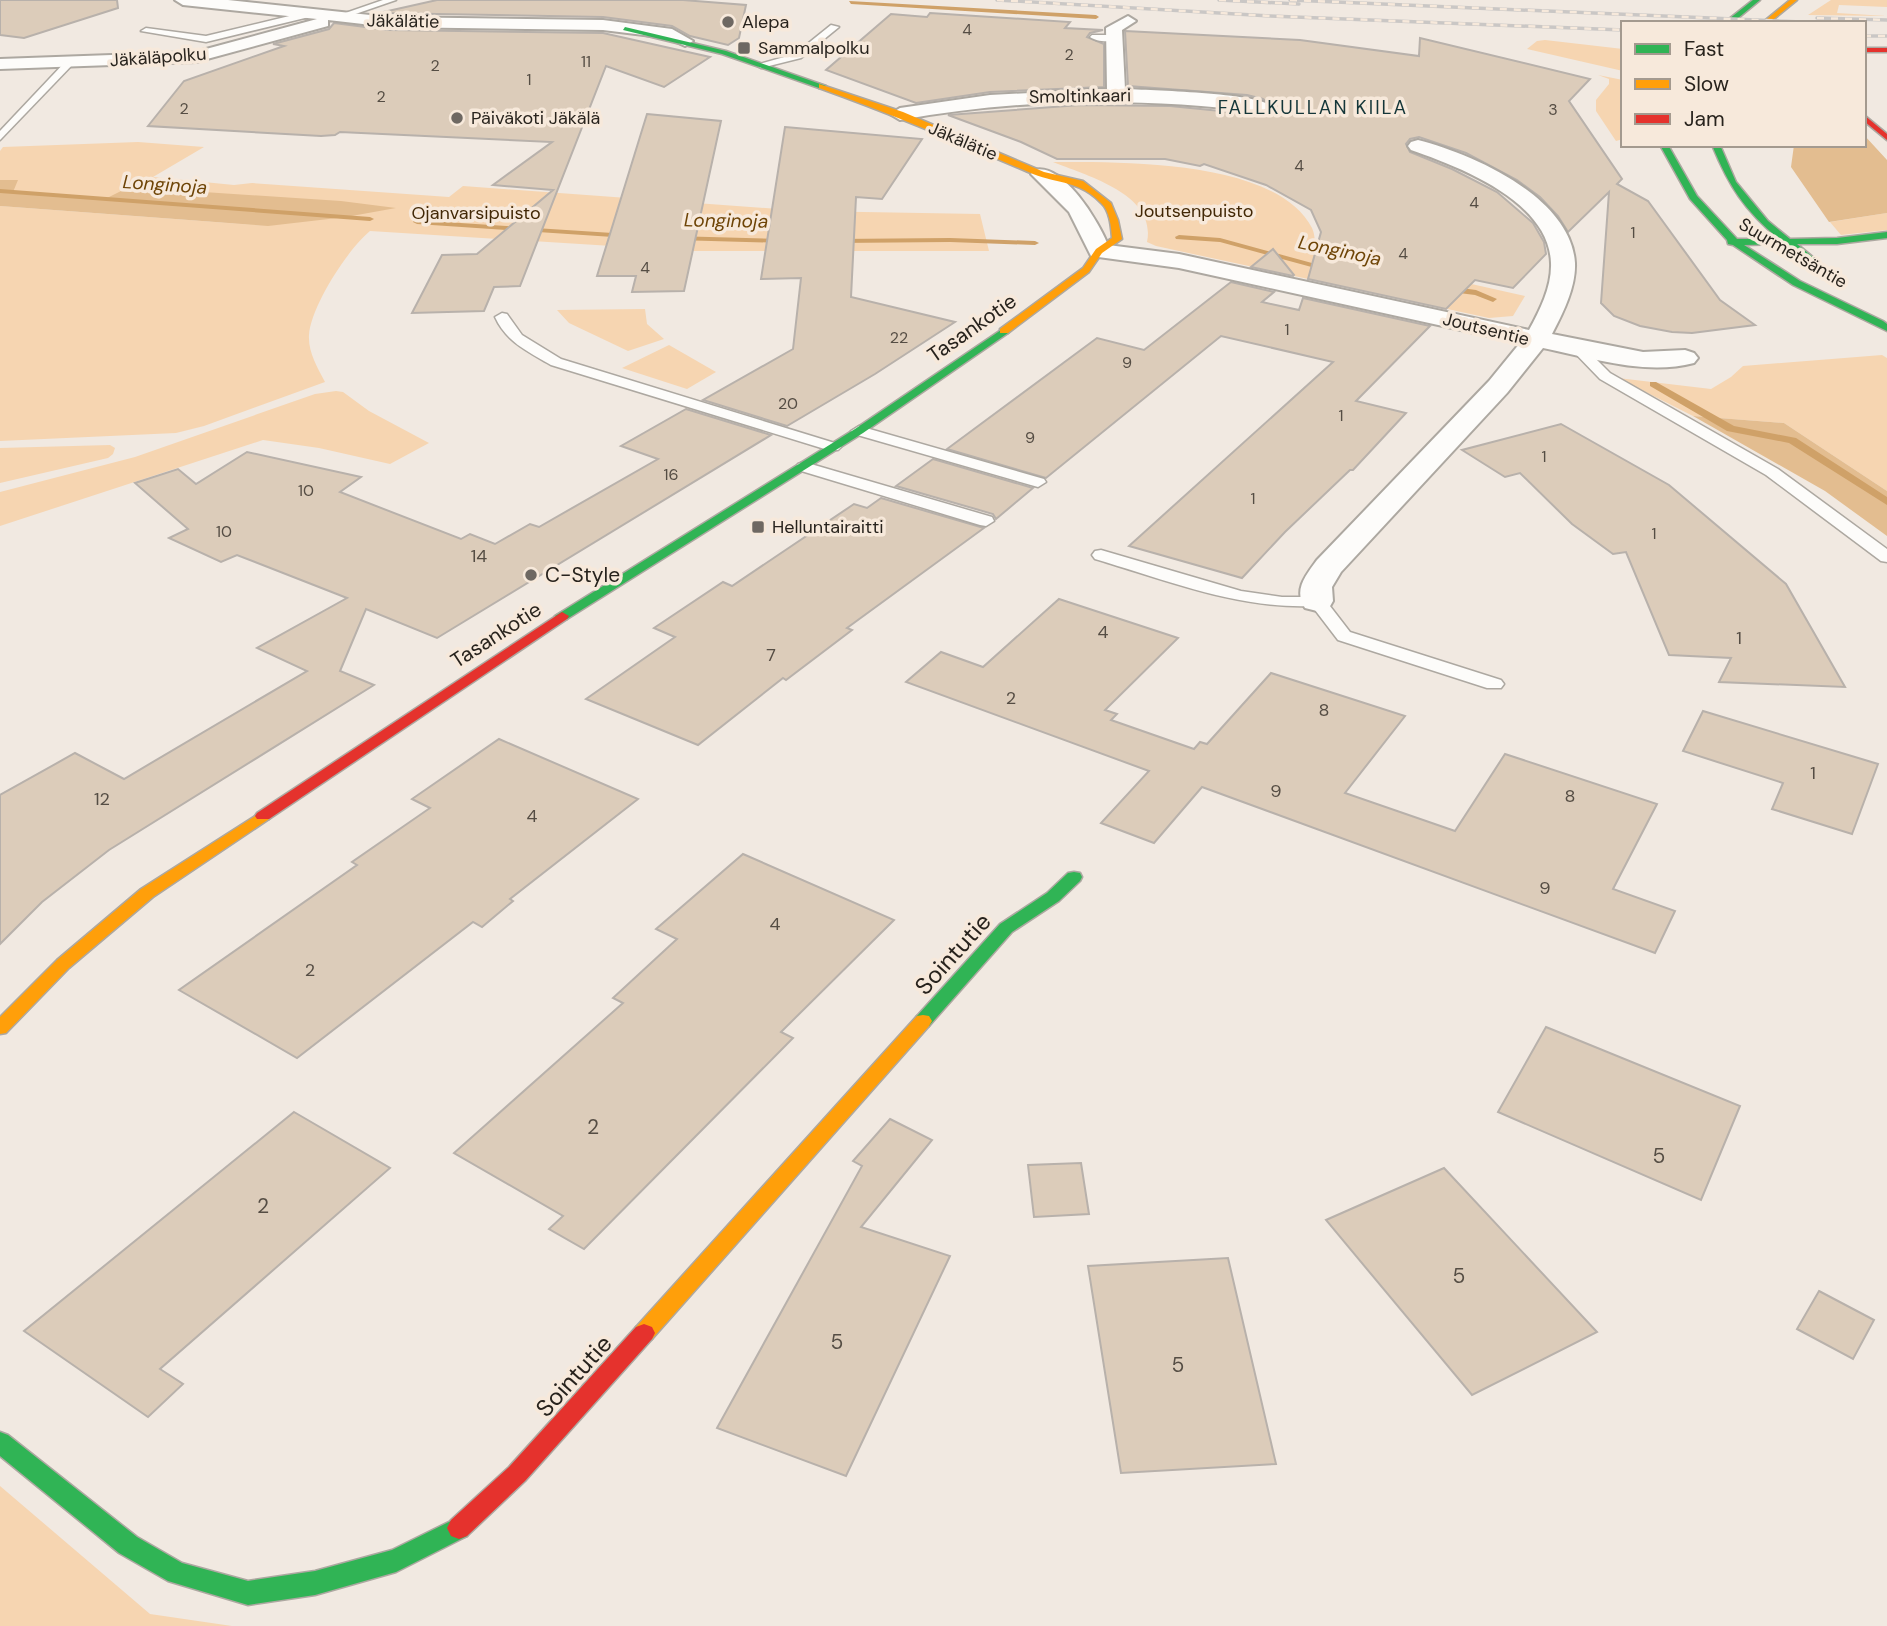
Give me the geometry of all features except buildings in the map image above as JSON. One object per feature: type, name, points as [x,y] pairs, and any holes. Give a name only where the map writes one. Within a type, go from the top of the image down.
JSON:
[{"type":"street","name":"Jäkälätie","points":[[183,0],[271,11],[306,7],[335,18],[389,22],[582,24],[672,34],[685,41],[900,114],[1041,174],[1077,206],[1092,230],[1099,251]]},
{"type":"street","points":[[1730,21],[1757,0]]},
{"type":"street","points":[[1768,21],[1794,0]]},
{"type":"street","name":"Jäkäläpolku","points":[[0,64],[196,57],[335,18]]},
{"type":"street","points":[[1116,95],[1114,28],[1128,21]]},
{"type":"street","points":[[1866,50],[1887,50]]},
{"type":"street","name":"Smoltinkaari","points":[[900,114],[1004,98],[1116,95],[1223,101],[1261,106]]},
{"type":"street","points":[[1866,119],[1887,138]]},
{"type":"street","points":[[1418,146],[1456,159],[1492,176],[1514,191],[1546,221],[1559,240],[1563,260],[1562,279],[1537,339],[1643,360],[1685,358]]},
{"type":"street","name":"Suurmetsäntie","points":[[1665,147],[1676,176],[1702,214],[1731,242],[1826,298],[1867,314],[1887,328]]},
{"type":"street","name":"Suurmetsäntie","points":[[1717,147],[1732,183],[1765,223],[1853,295],[1867,314]]},
{"type":"street","points":[[1731,242],[1837,241],[1887,235]]},
{"type":"street","name":"Joutsentie","points":[[1099,251],[1179,261],[1537,339],[1498,387],[1328,567],[1316,587],[1317,601]]},
{"type":"street","name":"Tasankotie","points":[[0,1028],[63,964],[147,893],[545,627],[859,431],[1046,303],[1091,265],[1099,251]]},
{"type":"street","name":"Sointutie","points":[[0,1443],[128,1545],[177,1573],[248,1593],[315,1583],[396,1560],[457,1530],[517,1474],[1006,928],[1053,897],[1074,877]]},
{"type":"lane","name":"Jäkäläpolku","points":[[335,18],[392,0]]},
{"type":"lane","points":[[146,31],[206,39],[306,7]]},
{"type":"lane","points":[[761,65],[798,56],[834,27]]},
{"type":"lane","points":[[1094,37],[1114,38]]},
{"type":"lane","points":[[0,137],[70,62]]},
{"type":"lane","points":[[502,317],[504,324],[519,339],[556,362],[833,447]]},
{"type":"lane","points":[[1577,348],[1585,359],[1605,376],[1772,472],[1887,557]]},
{"type":"lane","points":[[859,431],[1038,482]]},
{"type":"lane","points":[[804,467],[986,521]]},
{"type":"lane","points":[[1101,555],[1239,596],[1271,601],[1317,601],[1344,636],[1494,684]]},
{"type":"green space","points":[[1831,0],[1887,0],[1887,7],[1839,5],[1837,13],[1887,16],[1808,15]]},
{"type":"green space","points":[[1537,41],[1621,49],[1621,71],[1527,49]]},
{"type":"green space","points":[[1598,75],[1621,80],[1621,140],[1616,141],[1596,111],[1596,100],[1609,84],[1609,79]]},
{"type":"green space","name":"Ojanvarsipuisto","points":[[138,142],[204,147],[153,177],[234,185],[252,183],[449,197],[463,186],[805,211],[980,214],[989,251],[692,251],[370,231],[351,251],[332,279],[311,323],[310,347],[325,382],[204,426],[176,433],[0,441],[0,206],[268,226],[0,203],[0,151],[3,147]]},
{"type":"green space","name":"Joutsenpuisto","points":[[1053,162],[1155,165],[1232,177],[1266,189],[1294,205],[1312,228],[1315,249],[1525,296],[1513,316],[1489,318],[1156,246],[1147,242],[1147,225],[1141,211],[1131,199],[1100,181]]},
{"type":"green space","points":[[1887,213],[1887,230],[1841,235],[1830,222]]},
{"type":"green space","points":[[645,309],[647,324],[664,339],[628,351],[569,323],[557,310]]},
{"type":"green space","points":[[669,345],[716,372],[687,389],[622,368]]},
{"type":"green space","points":[[1882,355],[1887,358],[1887,491],[1784,423],[1693,416],[1618,378],[1711,389],[1743,366]]},
{"type":"green space","points":[[343,392],[369,411],[429,443],[390,464],[319,448],[263,440],[0,526],[0,492],[135,457],[315,394]]},
{"type":"green space","points":[[110,445],[115,448],[108,458],[0,483],[0,448]]},
{"type":"green space","points":[[0,1486],[150,1614],[232,1626],[0,1626]]},
{"type":"shaded area","points":[[1866,137],[1887,160],[1887,213],[1829,222],[1791,167],[1794,147],[1866,147]]},
{"type":"shaded area","points":[[0,180],[18,180],[13,192],[107,198],[129,187],[341,201],[396,208],[268,226],[0,206]]},
{"type":"shaded area","points":[[1693,416],[1784,423],[1887,491],[1887,536],[1825,491]]},
{"type":"waterway","points":[[851,2],[1096,17]]},
{"type":"waterway","name":"Longinoja","points":[[0,191],[370,219]]},
{"type":"waterway","name":"Longinoja","points":[[417,222],[628,236]]},
{"type":"waterway","name":"Longinoja","points":[[1179,237],[1220,240],[1330,269]]},
{"type":"waterway","name":"Longinoja","points":[[676,238],[785,241]]},
{"type":"waterway","name":"Longinoja","points":[[837,241],[950,240],[1035,243]]},
{"type":"waterway","name":"Longinoja","points":[[1446,289],[1476,293],[1493,299]]},
{"type":"waterway","name":"Longinoja","points":[[1653,384],[1731,429],[1792,440],[1887,502]]},
{"type":"railway","points":[[997,0],[1270,16],[1621,30]]},
{"type":"railway","points":[[1219,0],[1299,4]]},
{"type":"railway","points":[[1290,0],[1778,21]]},
{"type":"railway","points":[[1817,18],[1887,20]]},
{"type":"railway","points":[[1866,36],[1887,36]]},
{"type":"traffic: fast","points":[[1730,21],[1757,0]]},
{"type":"traffic: fast","points":[[625,29],[724,52],[822,86]]},
{"type":"traffic: fast","points":[[1665,147],[1693,197],[1729,237],[1796,283],[1887,328]]},
{"type":"traffic: fast","points":[[1717,147],[1732,183],[1765,223],[1840,284]]},
{"type":"traffic: fast","points":[[1731,242],[1837,241],[1887,235]]},
{"type":"traffic: fast","points":[[562,616],[859,431],[1004,331]]},
{"type":"traffic: fast","points":[[923,1021],[1006,928],[1053,897],[1074,877]]},
{"type":"traffic: fast","points":[[0,1442],[128,1545],[177,1573],[248,1593],[315,1583],[396,1560],[459,1528]]},
{"type":"traffic: slow","points":[[1768,21],[1794,0]]},
{"type":"traffic: slow","points":[[822,86],[900,114],[1041,174],[1080,183],[1107,203],[1114,220],[1117,239],[1099,251],[1086,270],[1004,331]]},
{"type":"traffic: slow","points":[[0,1028],[63,964],[147,893],[263,816]]},
{"type":"traffic: slow","points":[[644,1333],[923,1021]]},
{"type":"traffic: jam","points":[[1866,50],[1887,50]]},
{"type":"traffic: jam","points":[[1866,119],[1887,138]]},
{"type":"traffic: jam","points":[[263,816],[562,616]]},
{"type":"traffic: jam","points":[[459,1528],[517,1474],[644,1333]]},
{"type":"place","name":"Alepa","points":[[728,22]]},
{"type":"place","name":"Sammalpolku","points":[[744,48]]},
{"type":"place","name":"Päiväkoti Jäkälä","points":[[457,118]]},
{"type":"place","name":"Helluntairaitti","points":[[758,527]]},
{"type":"place","name":"C-Style","points":[[531,575]]},
{"type":"district","name":"FALLKULLAN KIILA","points":[[1313,107]]}]
